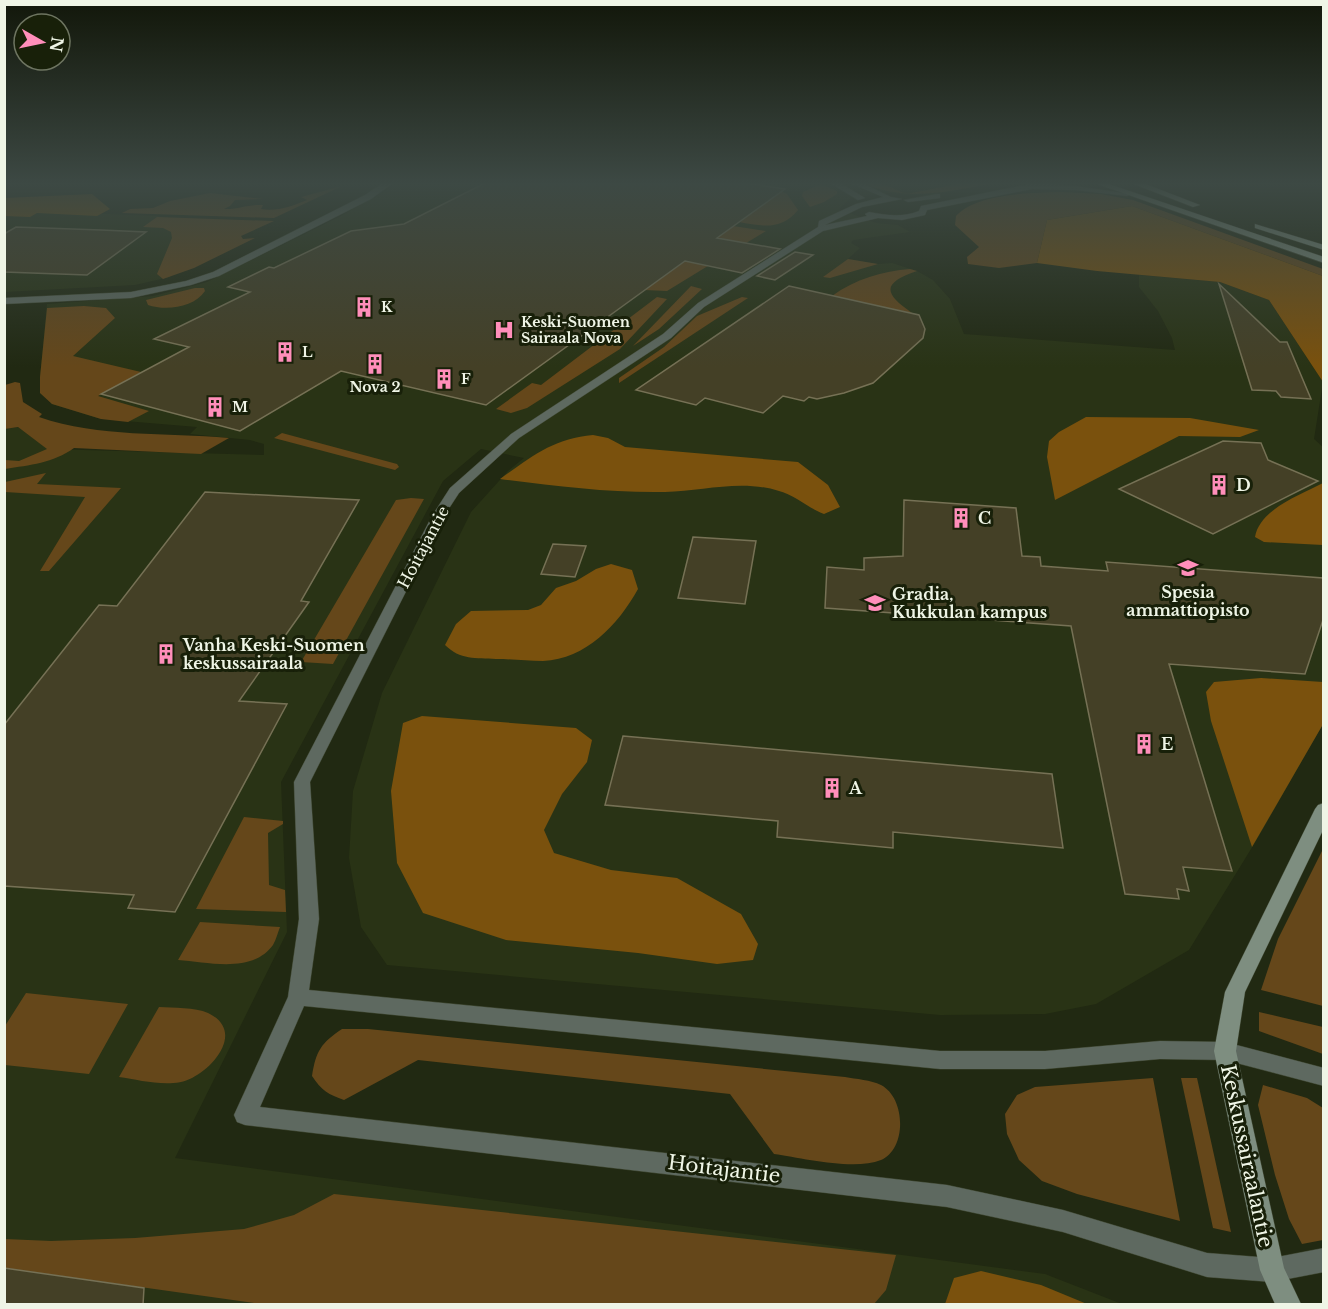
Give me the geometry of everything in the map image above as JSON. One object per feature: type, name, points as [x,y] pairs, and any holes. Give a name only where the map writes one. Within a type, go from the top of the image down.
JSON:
[{"type":"main road","points":[[1276,244],[1323,262]]},
{"type":"main road","name":"Keskussairaalantie","points":[[1288,1305],[1272,1270],[1224,1051],[1235,992],[1323,809]]},
{"type":"street","points":[[4,301],[131,294],[188,284],[216,274],[275,244]]},
{"type":"street","name":"Hoitajantie","points":[[796,244],[700,305],[667,336],[515,436],[454,491],[438,516],[302,782],[309,919],[298,997],[244,1115],[947,1196],[1063,1221],[1207,1265],[1272,1270],[1323,1260]]},
{"type":"street","points":[[298,997],[940,1060],[1045,1060],[1160,1050],[1224,1051],[1323,1077]]},
{"type":"shaded area","points":[[5,244],[187,244],[170,277],[135,285],[5,292]]},
{"type":"shaded area","points":[[169,244],[243,244],[194,268],[163,279],[157,274]]},
{"type":"shaded area","points":[[284,244],[853,244],[860,248],[848,259],[878,264],[892,263],[917,271],[933,280],[950,299],[964,334],[1175,350],[1172,338],[1158,311],[1139,287],[1139,275],[1220,282],[1269,300],[1323,382],[1314,439],[1324,448],[1322,726],[1259,836],[1189,950],[1096,1004],[1045,1014],[940,1015],[387,965],[361,927],[349,858],[353,791],[382,693],[471,512],[508,471],[524,458],[481,449],[443,481],[281,782],[287,932],[175,1158],[1045,1274],[1122,1304],[5,1304],[5,429],[18,427],[48,449],[264,455],[264,444],[250,440],[190,434],[197,427],[101,419],[52,404],[40,393],[47,304],[153,296],[207,282]]},
{"type":"shaded area","points":[[708,244],[744,244],[723,257],[697,252]]},
{"type":"shaded area","points":[[976,244],[1041,244],[1037,263],[999,268],[968,264],[967,257],[979,247]]},
{"type":"shaded area","points":[[1041,244],[1236,244],[1323,276],[1323,382],[1269,300],[1220,282],[1037,263]]},
{"type":"shaded area","points":[[1236,244],[1254,244],[1323,269],[1323,276]]},
{"type":"shaded area","points":[[691,257],[716,261],[667,291],[644,290]]},
{"type":"shaded area","points":[[848,259],[878,264],[830,278],[823,277]]},
{"type":"shaded area","points":[[910,269],[917,271],[897,280],[892,284],[891,289],[896,300],[912,313],[832,296],[870,277]]},
{"type":"shaded area","points":[[691,286],[702,289],[659,329],[633,346]]},
{"type":"shaded area","points":[[195,288],[204,288],[205,291],[194,301],[179,307],[155,307],[148,305],[146,300]]},
{"type":"shaded area","points":[[657,297],[667,299],[620,349],[527,408],[511,413],[496,409],[532,383],[541,385]]},
{"type":"shaded area","points":[[742,297],[748,298],[619,383],[619,378],[664,347],[697,316]]},
{"type":"shaded area","points":[[84,306],[106,308],[115,318],[73,356],[141,372],[98,396],[149,411],[128,422],[101,419],[52,404],[40,393],[47,308]]},
{"type":"shaded area","points":[[20,383],[23,402],[42,414],[39,417],[62,424],[109,431],[229,438],[201,454],[74,448],[50,460],[5,469],[5,460],[19,461],[47,449],[18,427],[5,429],[5,385]]},
{"type":"shaded area","points":[[1086,417],[1190,418],[1259,430],[1240,437],[1179,436],[1055,500],[1047,457],[1049,441],[1059,432]]},
{"type":"shaded area","points":[[282,433],[397,464],[399,467],[395,470],[274,438]]},
{"type":"shaded area","points":[[593,435],[608,438],[625,447],[798,462],[828,485],[840,507],[824,514],[785,493],[750,486],[644,492],[500,479],[555,444]]},
{"type":"shaded area","points":[[46,473],[37,484],[121,488],[49,571],[40,571],[85,497],[5,492],[5,482]]},
{"type":"shaded area","points":[[1323,483],[1323,545],[1264,542],[1255,537],[1264,518],[1282,504]]},
{"type":"shaded area","points":[[424,499],[333,664],[301,662],[396,500]]},
{"type":"shaded area","points":[[611,564],[632,570],[638,589],[621,615],[599,638],[573,654],[543,661],[475,658],[462,656],[445,645],[456,624],[471,611],[528,610],[541,605],[556,588]]},
{"type":"shaded area","points":[[1261,678],[1323,682],[1322,726],[1252,847],[1211,721],[1206,692],[1214,682]]},
{"type":"shaded area","points":[[422,716],[576,728],[592,740],[587,762],[562,794],[544,830],[554,853],[611,870],[677,878],[741,914],[758,944],[753,960],[717,964],[638,953],[506,940],[423,913],[397,863],[391,791],[403,723]]},
{"type":"shaded area","points":[[244,817],[283,821],[283,824],[268,833],[269,885],[285,890],[286,912],[196,909]]},
{"type":"shaded area","points":[[1323,849],[1323,1006],[1261,990],[1278,939]]},
{"type":"shaded area","points":[[200,922],[280,927],[273,945],[254,960],[216,964],[178,960]]},
{"type":"shaded area","points":[[26,993],[128,1004],[89,1074],[5,1065],[5,1026]]},
{"type":"shaded area","points":[[159,1007],[203,1011],[219,1020],[224,1029],[225,1038],[217,1057],[192,1078],[175,1083],[156,1083],[119,1077]]},
{"type":"shaded area","points":[[1259,1012],[1323,1027],[1323,1054],[1259,1031]]},
{"type":"shaded area","points":[[342,1029],[368,1029],[863,1080],[881,1085],[895,1101],[899,1112],[899,1135],[889,1154],[881,1160],[857,1164],[813,1161],[774,1154],[730,1094],[418,1060],[344,1100],[326,1091],[312,1076],[315,1060],[321,1048]]},
{"type":"shaded area","points":[[1153,1078],[1180,1221],[1077,1194],[1042,1181],[1019,1160],[1007,1134],[1005,1114],[1017,1095],[1035,1087]]},
{"type":"shaded area","points":[[1181,1078],[1197,1078],[1231,1232],[1213,1228]]},
{"type":"shaded area","points":[[1263,1085],[1307,1098],[1323,1108],[1323,1240],[1302,1244],[1289,1219],[1275,1175],[1258,1105]]},
{"type":"shaded area","points":[[334,1194],[896,1255],[886,1290],[874,1304],[261,1304],[5,1268],[5,1239],[51,1241],[135,1238],[244,1229],[294,1215]]},
{"type":"shaded area","points":[[981,1271],[1041,1285],[1087,1304],[945,1304],[954,1278]]},
{"type":"building","points":[[4,244],[129,244],[87,275],[4,272]]},
{"type":"building","points":[[324,244],[752,244],[780,249],[742,273],[685,261],[486,405],[341,371],[240,431],[101,394],[189,347],[154,339],[250,292],[228,287],[269,267],[274,268]]},
{"type":"building","points":[[795,252],[813,255],[775,280],[757,276]]},
{"type":"building","points":[[1219,284],[1280,342],[1287,342],[1311,399],[1281,397],[1276,391],[1252,390]]},
{"type":"building","points":[[789,286],[919,315],[925,329],[923,338],[873,383],[817,399],[809,397],[804,401],[783,396],[763,413],[705,398],[696,405],[636,390]]},
{"type":"building","name":"D","points":[[1223,441],[1261,443],[1268,460],[1318,481],[1213,534],[1119,489]]},
{"type":"building","name":"Vanha Keski-Suomen keskussairaala","points":[[205,492],[359,500],[301,601],[309,602],[239,701],[287,704],[175,912],[128,908],[134,895],[4,886],[4,725],[99,605],[117,606]]},
{"type":"building","name":"E","points":[[904,500],[1016,508],[1022,556],[1040,557],[1041,566],[1108,571],[1106,562],[1323,578],[1323,620],[1305,674],[1169,664],[1232,871],[1183,867],[1189,891],[1177,889],[1179,899],[1125,894],[1071,626],[825,608],[827,567],[864,570],[864,558],[903,556]]},
{"type":"building","points":[[693,537],[756,541],[745,604],[678,598]]},
{"type":"building","points":[[553,544],[586,546],[575,577],[541,574]]},
{"type":"building","name":"A","points":[[623,736],[1052,774],[1063,848],[893,832],[893,848],[777,837],[778,821],[605,805]]},
{"type":"building","points":[[4,1268],[144,1288],[143,1305],[4,1305]]},
{"type":"place","name":"K","points":[[364,307]]},
{"type":"place","name":"Keski-Suomen Sairaala Nova","points":[[504,330]]},
{"type":"place","name":"L","points":[[285,352]]},
{"type":"place","name":"Nova 2","points":[[375,364]]},
{"type":"place","name":"F","points":[[444,379]]},
{"type":"place","name":"M","points":[[215,407]]},
{"type":"place","name":"D","points":[[1219,485]]},
{"type":"place","name":"C","points":[[961,518]]},
{"type":"place","name":"Spesia ammattiopisto","points":[[1188,568]]},
{"type":"place","name":"Gradia, Kukkulan kampus","points":[[875,603]]},
{"type":"place","name":"Vanha Keski-Suomen keskussairaala","points":[[166,654]]},
{"type":"place","name":"E","points":[[1144,744]]},
{"type":"place","name":"A","points":[[832,788]]}]
